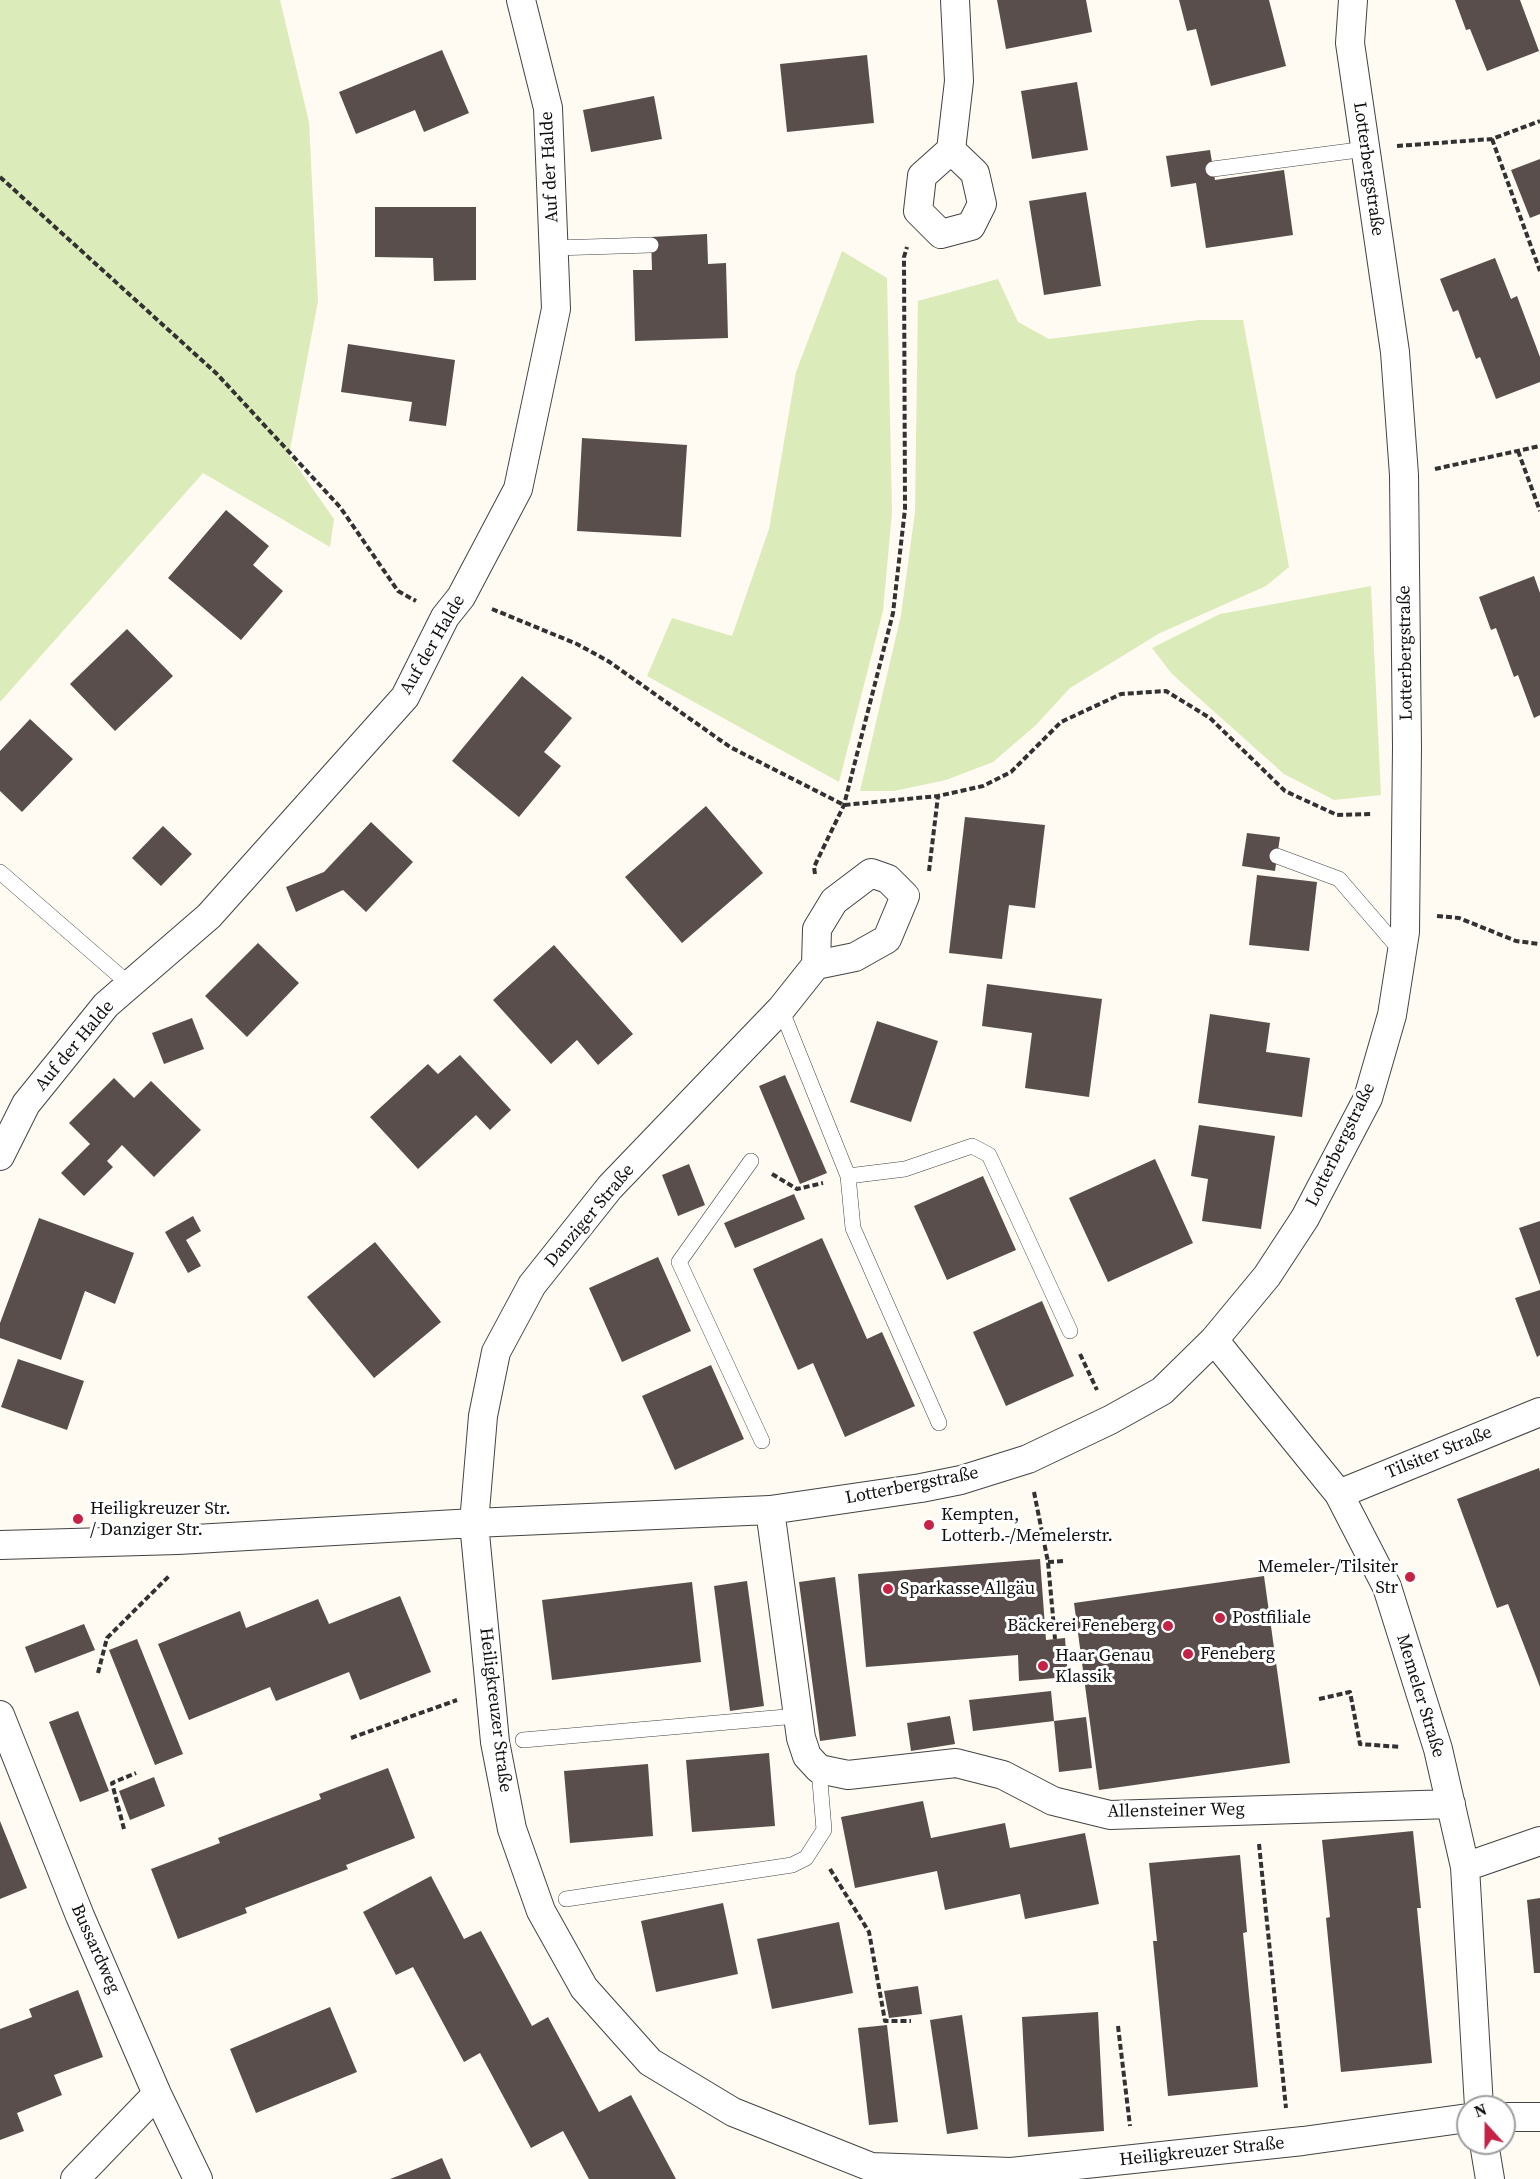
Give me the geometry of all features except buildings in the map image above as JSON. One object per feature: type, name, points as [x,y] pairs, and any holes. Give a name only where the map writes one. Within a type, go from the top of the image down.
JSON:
[{"type":"street","name":"Auf der Halde","points":[[0,1156],[26,1104],[106,1005],[209,916],[405,697],[518,489],[556,309],[548,108],[521,0]]},
{"type":"street","points":[[951,150],[975,173],[982,204],[971,226],[941,234],[918,211],[922,176],[951,150],[959,81],[955,0]]},
{"type":"street","name":"Lotterbergstraße","points":[[474,1523],[770,1510],[962,1480],[1028,1459],[1110,1420],[1162,1391],[1214,1340],[1267,1276],[1305,1218],[1368,1098],[1392,1015],[1402,952],[1405,914],[1407,747],[1404,476],[1395,352],[1350,43],[1353,0]]},
{"type":"street","name":"Danziger Straße","points":[[474,1523],[483,1416],[496,1352],[532,1285],[610,1187],[781,1010],[816,965]]},
{"type":"street","name":"Memeler Straße","points":[[1214,1340],[1339,1494],[1387,1587],[1438,1749],[1465,1867],[1478,2095]]},
{"type":"street","name":"Tilsiter Straße","points":[[1339,1494],[1539,1414]]},
{"type":"street","points":[[770,1510],[797,1716],[807,1756],[819,1769]]},
{"type":"street","points":[[0,1545],[178,1540],[474,1523]]},
{"type":"street","name":"Heiligkreuzer Straße","points":[[474,1523],[495,1742],[512,1829],[541,1911],[584,1988],[650,2062],[733,2112],[869,2173],[1011,2172],[1289,2142],[1456,2120]]},
{"type":"street","name":"Bussardweg","points":[[0,1715],[80,1916],[157,2094],[198,2179]]},
{"type":"street","name":"Allensteiner Weg","points":[[819,1769],[848,1775],[956,1763],[1003,1775],[1053,1802],[1110,1815],[1450,1804]]},
{"type":"street","points":[[1465,1867],[1540,1841]]},
{"type":"street","points":[[75,2179],[157,2094]]},
{"type":"street","points":[[1516,2117],[1540,2116]]},
{"type":"street","points":[[1486,2155],[1490,2179]]},
{"type":"lane","points":[[1213,169],[1366,149]]},
{"type":"lane","points":[[554,248],[651,245]]},
{"type":"lane","points":[[1278,856],[1339,879],[1402,952]]},
{"type":"lane","points":[[0,872],[129,984]]},
{"type":"lane","points":[[781,1010],[849,1176],[853,1227],[939,1423]]},
{"type":"lane","points":[[849,1176],[904,1169],[972,1146],[989,1155],[1070,1331]]},
{"type":"lane","points":[[751,1161],[679,1262],[762,1441]]},
{"type":"lane","points":[[523,1740],[797,1716]]},
{"type":"lane","points":[[566,1899],[792,1865],[806,1858],[824,1830],[819,1769]]},
{"type":"path","points":[[1366,149],[1492,139],[1540,121]]},
{"type":"path","points":[[1492,139],[1540,271]]},
{"type":"path","points":[[0,177],[217,374],[340,507],[398,591],[577,644],[608,661],[730,747],[844,805],[939,796],[983,786],[1011,772],[1061,722],[1121,694],[1166,691],[1210,718],[1285,791],[1337,815],[1405,813]]},
{"type":"path","points":[[815,877],[814,867],[844,805],[893,613],[905,509],[904,257],[918,211]]},
{"type":"path","points":[[1404,476],[1540,446]]},
{"type":"path","points":[[1518,451],[1540,511]]},
{"type":"path","points":[[1405,914],[1459,918],[1516,941],[1540,944]]},
{"type":"path","points":[[751,1161],[797,1189],[849,1176]]},
{"type":"path","points":[[1070,1331],[1110,1420]]},
{"type":"path","points":[[1028,1459],[1048,1562],[1055,1639]]},
{"type":"path","points":[[98,1672],[107,1638],[170,1576],[178,1540]]},
{"type":"path","points":[[1048,1562],[1065,1561]]},
{"type":"path","points":[[351,1738],[491,1688]]},
{"type":"path","points":[[1319,1699],[1350,1692],[1360,1744]]},
{"type":"path","points":[[124,1829],[112,1783],[136,1773]]},
{"type":"path","points":[[1256,1810],[1289,2142]]},
{"type":"path","points":[[815,1846],[869,1932],[885,2021],[911,2021]]},
{"type":"path","points":[[1118,2026],[1134,2160]]},
{"type":"green space","points":[[0,0],[280,0],[309,122],[318,301],[289,455],[334,519],[330,547],[203,473],[0,702]]},
{"type":"green space","points":[[842,251],[887,278],[892,512],[883,611],[839,782],[647,676],[672,618],[732,636],[769,529],[796,372]]},
{"type":"green space","points":[[998,279],[1018,322],[1049,339],[1199,320],[1243,320],[1289,567],[1266,586],[1160,633],[1070,688],[1036,725],[993,762],[946,780],[894,791],[860,791],[901,615],[915,512],[918,301]]},
{"type":"green space","points":[[1371,586],[1381,795],[1334,800],[1284,774],[1172,674],[1152,648],[1220,614]]},
{"type":"place","name":"Heiligkreuzer Str. / Danziger Str.","points":[[78,1519]]},
{"type":"place","name":"Kempten, Lotterb.-/Memelerstr.","points":[[929,1525]]},
{"type":"place","name":"Memeler-/Tilsiter Str","points":[[1410,1577]]},
{"type":"place","name":"Sparkasse Allgäu","points":[[888,1589]]},
{"type":"place","name":"Postfiliale","points":[[1220,1618]]},
{"type":"place","name":"Bäckerei Feneberg","points":[[1168,1626]]},
{"type":"place","name":"Feneberg","points":[[1188,1654]]},
{"type":"place","name":"Haar Genau Klassik","points":[[1043,1666]]}]
